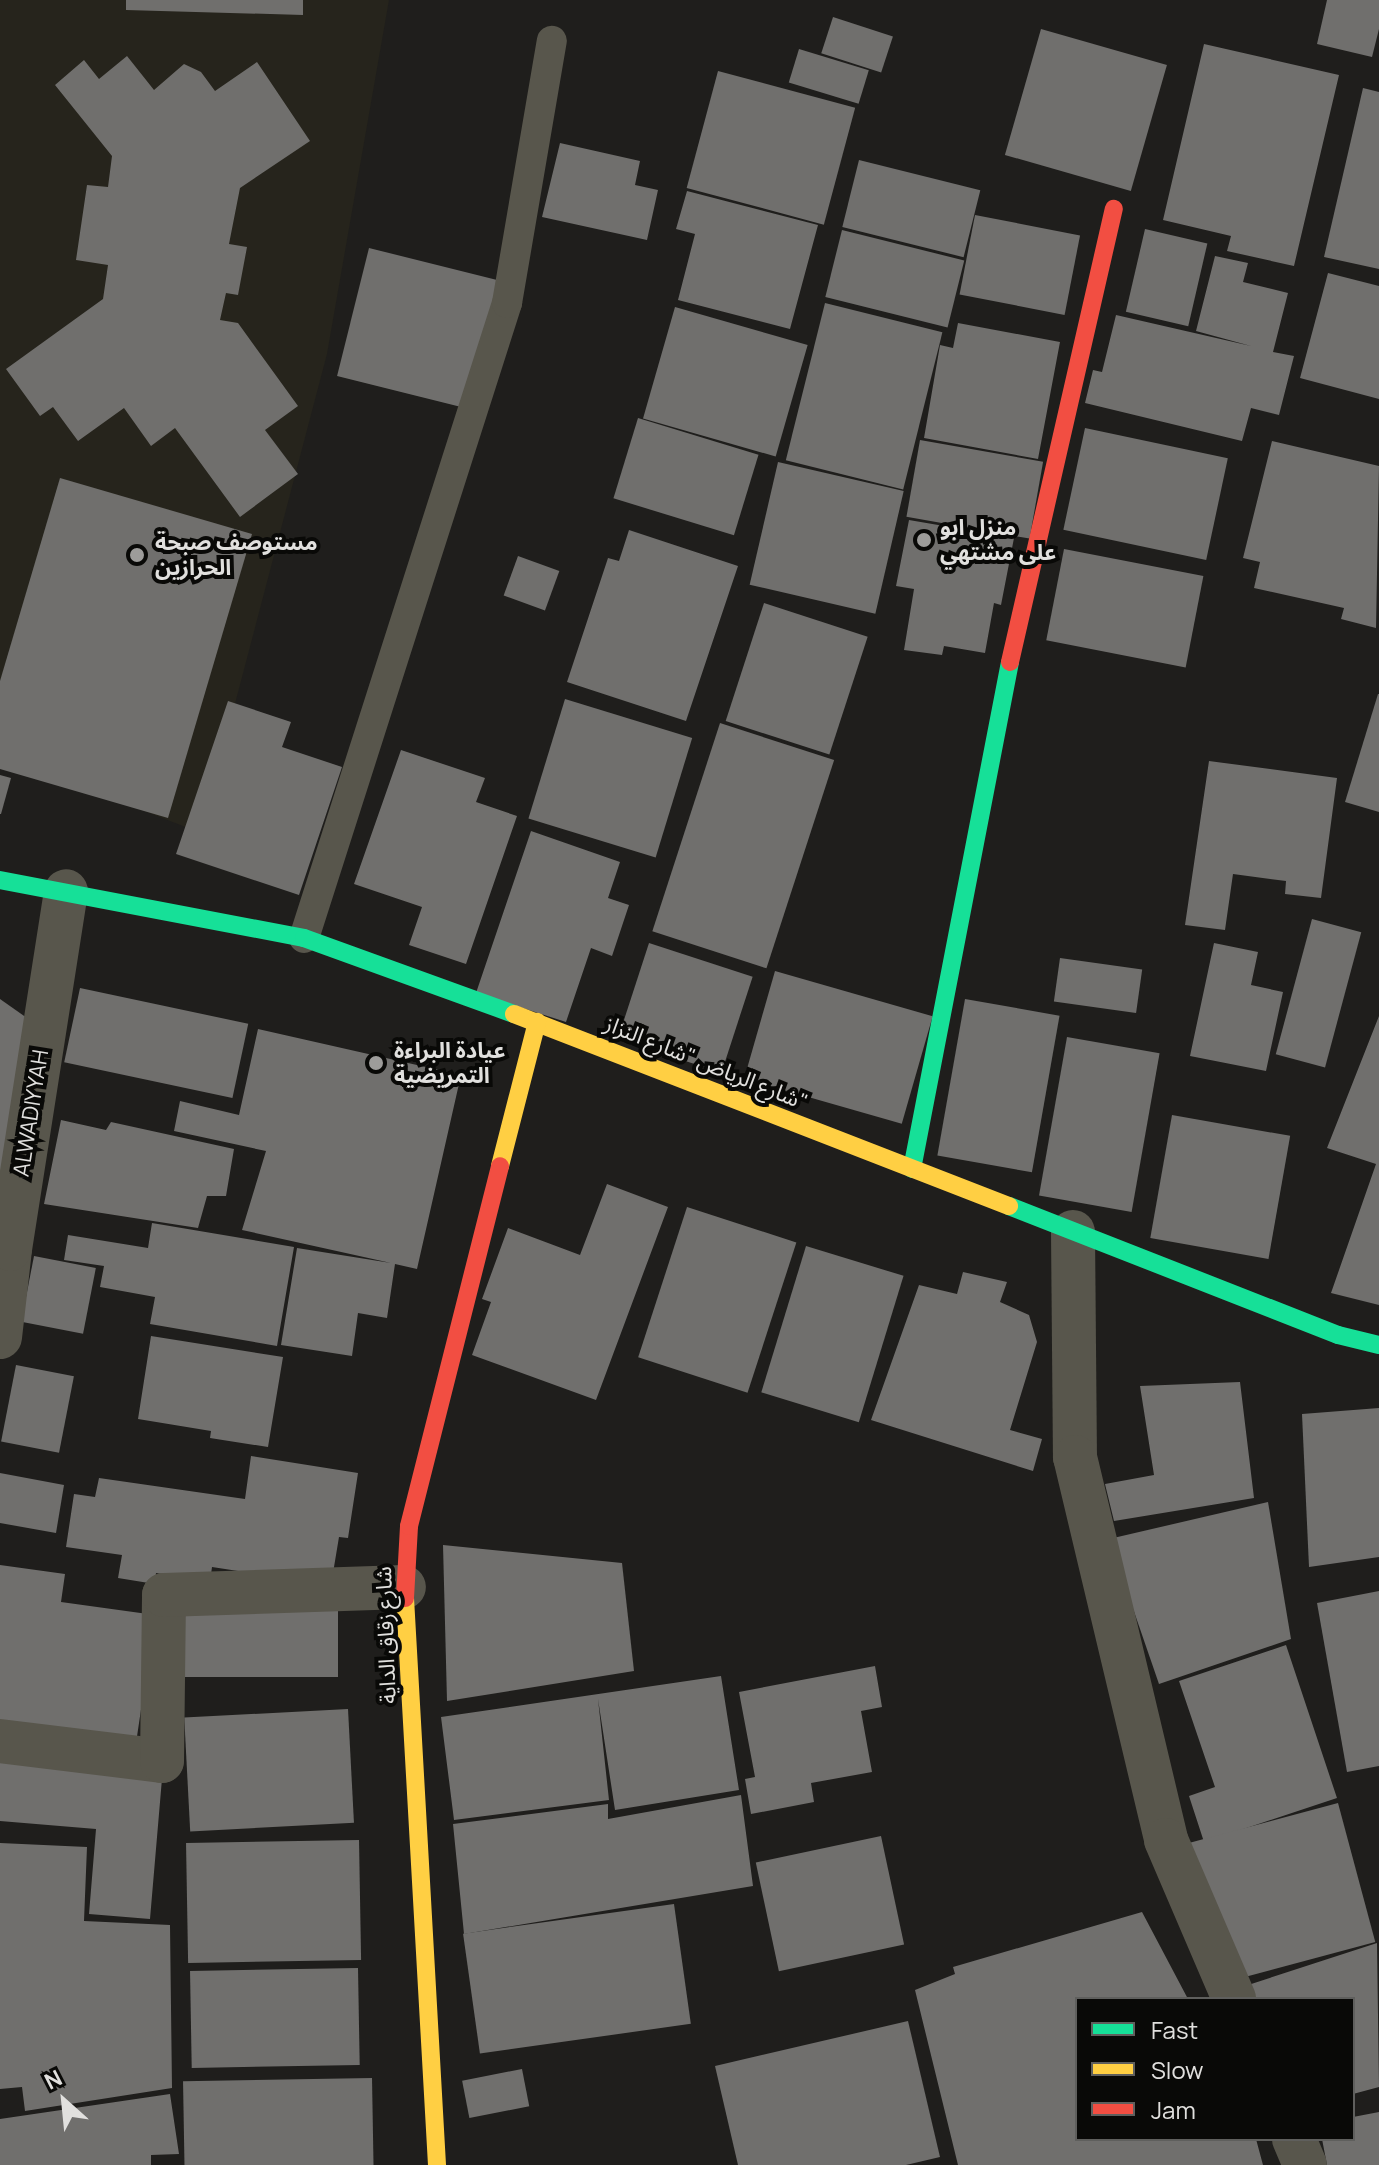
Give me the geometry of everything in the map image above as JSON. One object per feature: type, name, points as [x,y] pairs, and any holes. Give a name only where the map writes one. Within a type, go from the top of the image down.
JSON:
[{"type":"street","points":[[912,1169],[1023,596],[1114,209]]},
{"type":"street","name":"شارع الرياض \"شارع النزاز\"","points":[[0,880],[304,938],[537,1022],[1338,1335],[1379,1345]]},
{"type":"street","name":"ALWADIYYAH","points":[[0,1337],[10,1249],[66,891]]},
{"type":"street","name":"شارع زقاق الداية","points":[[437,2165],[404,1587],[409,1526],[537,1022]]},
{"type":"street","points":[[1073,1232],[1075,1457],[1166,1840],[1233,1997]]},
{"type":"street","points":[[0,1741],[162,1761],[164,1595],[404,1587]]},
{"type":"street","points":[[1295,2141],[1305,2165]]},
{"type":"lane","points":[[304,938],[507,303],[552,41]]},
{"type":"shaded area","name":"مستوصف صبحة الحرازين","points":[[0,0],[389,0],[327,354],[201,833],[0,755]]},
{"type":"building","points":[[126,0],[303,0],[303,15],[126,10]]},
{"type":"building","points":[[1327,0],[1379,0],[1379,29],[1372,57],[1317,44]]},
{"type":"building","points":[[833,17],[893,36],[881,73],[821,53]]},
{"type":"building","points":[[1041,29],[1167,65],[1131,191],[1005,155]]},
{"type":"building","points":[[1204,44],[1339,75],[1294,266],[1227,251],[1231,236],[1163,220]]},
{"type":"building","points":[[799,49],[869,70],[859,104],[789,82]]},
{"type":"building","points":[[127,56],[154,90],[184,64],[201,72],[215,91],[257,62],[310,141],[240,188],[229,244],[247,247],[238,295],[226,293],[220,320],[238,323],[298,406],[265,430],[298,474],[240,517],[175,428],[151,446],[124,408],[78,441],[53,407],[40,416],[6,369],[103,299],[108,265],[76,260],[87,185],[108,187],[112,156],[55,85],[84,60],[99,79]]},
{"type":"building","points":[[718,71],[855,108],[824,225],[687,188]]},
{"type":"building","points":[[1363,88],[1379,92],[1379,269],[1324,257]]},
{"type":"building","points":[[560,143],[640,161],[635,185],[658,190],[647,240],[542,217]]},
{"type":"building","points":[[859,160],[980,190],[964,257],[842,227]]},
{"type":"building","points":[[687,191],[818,225],[790,329],[678,300],[695,234],[676,229]]},
{"type":"building","points":[[975,215],[1080,235],[1065,315],[960,295]]},
{"type":"building","points":[[1145,229],[1207,243],[1188,326],[1126,312]]},
{"type":"building","points":[[842,230],[964,260],[948,327],[825,297]]},
{"type":"building","points":[[369,248],[498,280],[466,408],[337,376]]},
{"type":"building","points":[[1215,256],[1248,263],[1243,282],[1288,293],[1273,352],[1294,356],[1279,415],[1251,408],[1242,441],[1085,403],[1093,370],[1102,372],[1116,315],[1251,346],[1196,331]]},
{"type":"building","points":[[1328,273],[1379,286],[1379,399],[1300,378]]},
{"type":"building","points":[[825,303],[942,332],[903,489],[786,460]]},
{"type":"building","points":[[675,307],[808,345],[776,457],[643,419]]},
{"type":"building","points":[[958,323],[1060,342],[1038,459],[924,438],[940,345],[953,348]]},
{"type":"building","points":[[638,418],[758,455],[734,535],[613,498]]},
{"type":"building","points":[[1085,428],[1228,458],[1206,560],[1063,530]]},
{"type":"building","points":[[920,440],[1043,462],[1030,539],[906,517]]},
{"type":"building","points":[[1272,441],[1379,466],[1376,628],[1341,619],[1344,608],[1254,588],[1260,562],[1243,558]]},
{"type":"building","points":[[778,462],[904,491],[875,614],[750,585]]},
{"type":"building","points":[[60,478],[252,534],[168,818],[0,769],[0,681]]},
{"type":"building","points":[[909,520],[1014,538],[1001,605],[994,603],[985,653],[944,646],[942,655],[904,650],[914,589],[896,586]]},
{"type":"building","points":[[629,530],[738,566],[686,721],[567,682],[608,558],[619,561]]},
{"type":"building","points":[[1064,549],[1203,576],[1186,667],[1046,640]]},
{"type":"building","points":[[518,556],[559,571],[545,611],[504,595]]},
{"type":"building","points":[[764,603],[868,637],[829,755],[726,721]]},
{"type":"building","points":[[1379,694],[1379,812],[1345,802]]},
{"type":"building","points":[[565,699],[692,738],[656,857],[528,819]]},
{"type":"building","points":[[228,701],[291,722],[282,747],[342,767],[299,895],[176,854]]},
{"type":"building","points":[[720,723],[834,760],[766,968],[652,931]]},
{"type":"building","points":[[401,750],[485,778],[476,802],[517,816],[466,964],[409,945],[422,907],[354,884]]},
{"type":"building","points":[[1209,761],[1337,778],[1321,898],[1285,894],[1286,881],[1233,874],[1225,930],[1185,925]]},
{"type":"building","points":[[0,775],[11,778],[1,814],[0,814]]},
{"type":"building","points":[[531,831],[620,862],[608,898],[629,905],[612,956],[591,948],[566,1022],[476,993]]},
{"type":"building","points":[[1312,919],[1361,932],[1325,1067],[1276,1054]]},
{"type":"building","points":[[649,943],[753,977],[721,1073],[618,1039]]},
{"type":"building","points":[[1214,943],[1258,952],[1251,985],[1283,992],[1266,1071],[1190,1056]]},
{"type":"building","points":[[1060,958],[1142,970],[1136,1013],[1054,1002]]},
{"type":"building","points":[[775,971],[933,1016],[902,1124],[744,1079]]},
{"type":"building","points":[[80,988],[248,1024],[232,1098],[64,1062]]},
{"type":"building","points":[[0,999],[27,1018],[0,1202]]},
{"type":"building","points":[[965,999],[1060,1016],[1032,1172],[937,1156]]},
{"type":"building","points":[[1379,1016],[1379,1305],[1331,1293],[1376,1164],[1327,1148]]},
{"type":"building","points":[[258,1029],[461,1075],[417,1269],[395,1264],[387,1318],[358,1313],[352,1356],[281,1345],[297,1248],[391,1263],[242,1230],[266,1151],[174,1131],[180,1101],[239,1115]]},
{"type":"building","points":[[1067,1037],[1160,1053],[1132,1212],[1039,1196]]},
{"type":"building","points":[[1172,1115],[1290,1136],[1268,1259],[1150,1238]]},
{"type":"building","points":[[61,1120],[106,1130],[111,1122],[234,1149],[226,1196],[207,1196],[198,1228],[44,1204]]},
{"type":"building","points":[[607,1184],[668,1207],[596,1400],[472,1355],[491,1302],[482,1299],[508,1228],[580,1255]]},
{"type":"building","points":[[687,1207],[796,1243],[748,1393],[638,1357]]},
{"type":"building","points":[[152,1223],[294,1247],[277,1346],[150,1324],[155,1297],[100,1287],[104,1266],[64,1260],[68,1235],[148,1248]]},
{"type":"building","points":[[806,1246],[904,1276],[859,1422],[761,1392]]},
{"type":"building","points":[[34,1256],[96,1268],[83,1334],[21,1322]]},
{"type":"building","points":[[963,1272],[1007,1282],[1000,1302],[1029,1315],[1037,1342],[1010,1430],[1042,1439],[1033,1471],[871,1420],[919,1285],[957,1294]]},
{"type":"building","points":[[151,1336],[283,1357],[268,1447],[210,1438],[211,1431],[138,1419]]},
{"type":"building","points":[[16,1365],[74,1376],[59,1453],[1,1442]]},
{"type":"building","points":[[1240,1382],[1254,1498],[1114,1521],[1105,1484],[1154,1475],[1140,1386]]},
{"type":"building","points":[[1379,1408],[1379,1557],[1309,1567],[1302,1414]]},
{"type":"building","points":[[251,1456],[358,1473],[348,1538],[339,1537],[331,1585],[212,1567],[210,1582],[156,1573],[155,1584],[118,1578],[122,1555],[66,1547],[74,1494],[95,1497],[99,1478],[245,1499]]},
{"type":"building","points":[[0,1473],[64,1485],[56,1533],[0,1523]]},
{"type":"building","points":[[1268,1502],[1291,1639],[1159,1684],[1109,1539]]},
{"type":"building","points":[[443,1545],[622,1563],[634,1671],[447,1701]]},
{"type":"building","points":[[0,1565],[65,1574],[61,1602],[155,1615],[135,1750],[0,1730]]},
{"type":"building","points":[[1379,1591],[1379,1766],[1347,1772],[1317,1603]]},
{"type":"building","points":[[166,1600],[338,1600],[338,1677],[166,1677]]},
{"type":"building","points":[[1286,1645],[1337,1798],[1204,1842],[1189,1796],[1215,1787],[1179,1681]]},
{"type":"building","points":[[875,1666],[882,1707],[861,1711],[872,1772],[811,1783],[814,1802],[751,1814],[745,1779],[755,1777],[739,1692]]},
{"type":"building","points":[[721,1676],[739,1790],[615,1810],[598,1699],[609,1800],[454,1820],[441,1717]]},
{"type":"building","points":[[348,1709],[354,1823],[190,1831],[184,1718]]},
{"type":"building","points":[[0,1746],[163,1767],[150,1919],[89,1914],[96,1829],[0,1821]]},
{"type":"building","points":[[741,1795],[753,1886],[464,1934],[453,1824],[608,1804],[608,1819]]},
{"type":"building","points":[[1338,1803],[1375,1942],[1216,1985],[1179,1846]]},
{"type":"building","points":[[881,1836],[904,1945],[779,1971],[756,1863]]},
{"type":"building","points":[[359,1840],[361,1960],[188,1963],[186,1843]]},
{"type":"building","points":[[0,1843],[87,1847],[84,1921],[170,1925],[172,2088],[25,2111],[22,2087],[0,2089]]},
{"type":"building","points":[[674,1904],[691,2024],[480,2053],[463,1934]]},
{"type":"building","points":[[1142,1912],[1187,1997],[1075,1997],[1075,2141],[1257,2141],[1263,2165],[958,2165],[915,1990],[955,1974],[953,1967]]},
{"type":"building","points":[[1377,1943],[1379,2087],[1355,2093],[1355,1997],[1246,1997],[1242,1987]]},
{"type":"building","points":[[358,1968],[360,2065],[192,2068],[190,1971]]},
{"type":"building","points":[[908,2021],[940,2157],[906,2165],[738,2165],[715,2066]]},
{"type":"building","points":[[522,2069],[529,2106],[469,2118],[462,2081]]},
{"type":"building","points":[[372,2078],[374,2165],[184,2165],[183,2081]]},
{"type":"building","points":[[170,2094],[179,2154],[151,2155],[151,2165],[0,2165],[0,2119]]},
{"type":"building","points":[[1379,2112],[1379,2165],[1327,2165],[1322,2141],[1355,2141],[1355,2117]]},
{"type":"traffic: fast","points":[[912,1169],[1010,662]]},
{"type":"traffic: fast","points":[[0,880],[304,938],[514,1014]]},
{"type":"traffic: fast","points":[[1009,1206],[1338,1335],[1379,1345]]},
{"type":"traffic: slow","points":[[514,1014],[1009,1206]]},
{"type":"traffic: slow","points":[[500,1166],[537,1022]]},
{"type":"traffic: slow","points":[[405,1598],[437,2165]]},
{"type":"traffic: jam","points":[[1010,662],[1114,209]]},
{"type":"traffic: jam","points":[[405,1598],[409,1526],[500,1166]]},
{"type":"place","name":"منزل ابو على مشتهي","points":[[924,540]]},
{"type":"place","name":"مستوصف صبحة الحرازين","points":[[137,555]]},
{"type":"place","name":"عيادة البراءة التمريضية","points":[[376,1063]]}]
